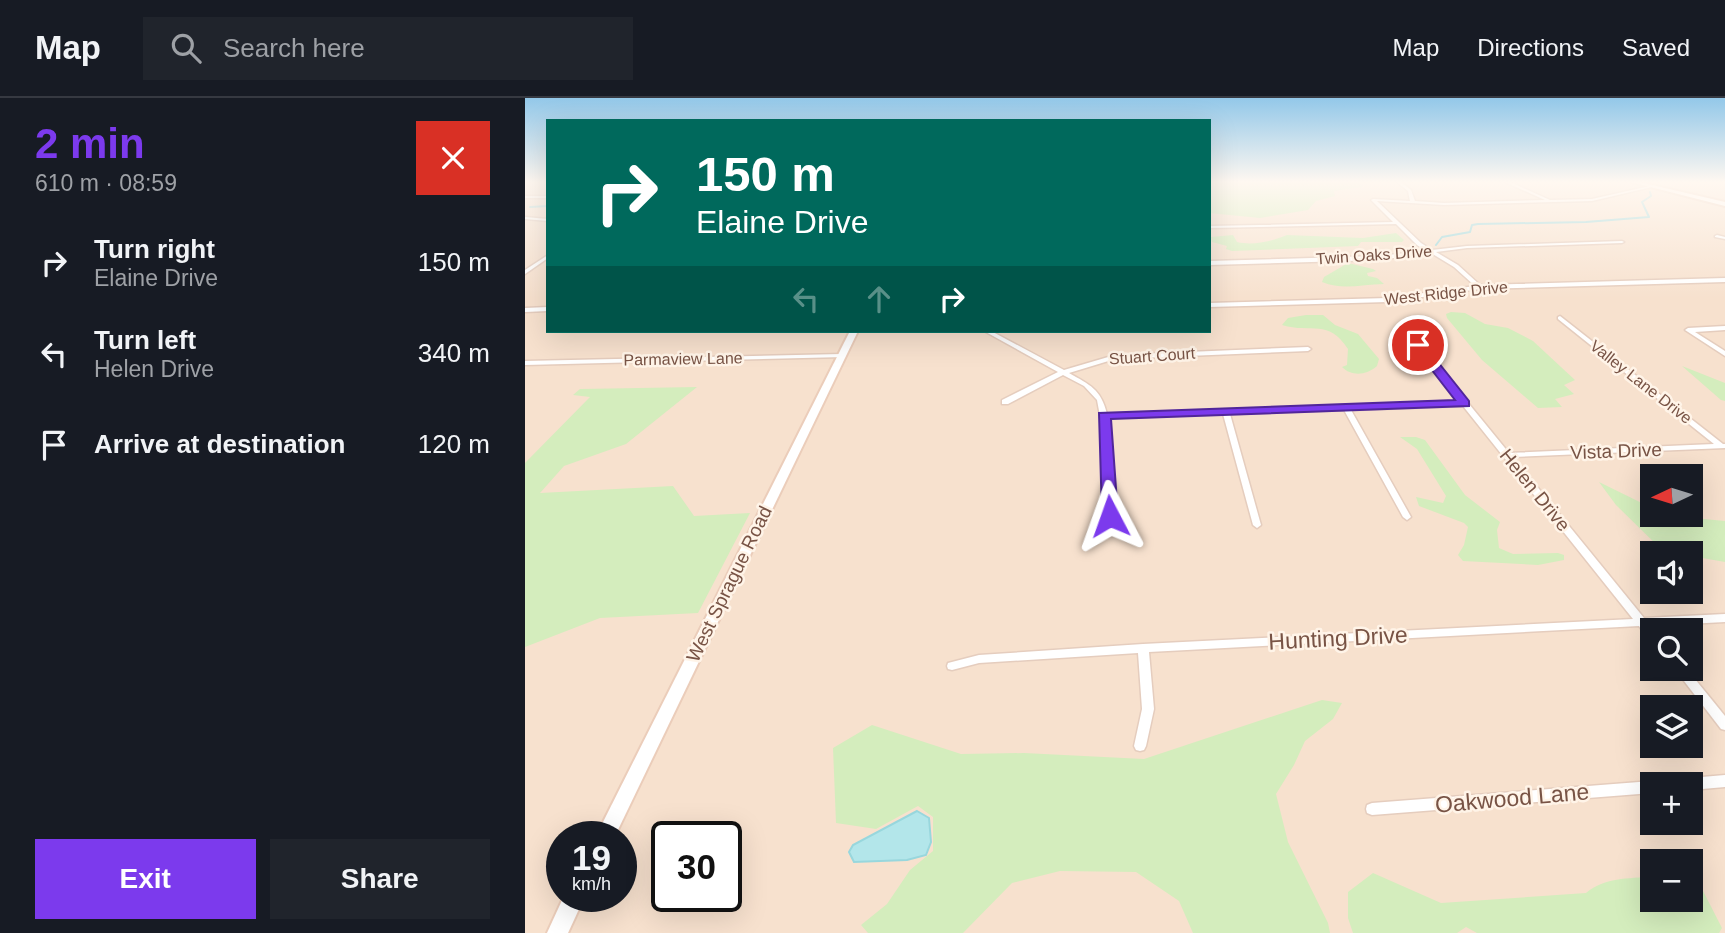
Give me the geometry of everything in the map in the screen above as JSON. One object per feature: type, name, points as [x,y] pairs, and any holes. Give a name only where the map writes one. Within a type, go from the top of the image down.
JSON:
[{"type":"street","points":[[1211,227],[1395,223],[1430,251],[1456,266],[1479,287]]},
{"type":"street","points":[[1717,236],[1725,238]]},
{"type":"street","name":"Twin Oaks Drive","points":[[1211,263],[1378,258],[1467,247],[1622,242]]},
{"type":"street","points":[[525,272],[546,257]]},
{"type":"street","name":"West Ridge Drive","points":[[1211,306],[1388,300],[1479,287],[1725,280]]},
{"type":"street","points":[[525,310],[546,309]]},
{"type":"street","name":"Valley Lane Drive","points":[[1560,318],[1723,446]]},
{"type":"street","points":[[1725,328],[1688,330],[1725,354]]},
{"type":"street","name":"West Sprague Road","points":[[612,821],[853,333]]},
{"type":"street","points":[[991,333],[1086,385],[1100,399],[1104,416],[1113,530]]},
{"type":"street","name":"Helen Drive","points":[[1418,345],[1640,620]]},
{"type":"street","name":"Stuart Court","points":[[1005,402],[1062,373],[1115,357],[1308,349]]},
{"type":"street","name":"Parmaview Lane","points":[[525,363],[842,356]]},
{"type":"street","points":[[1104,416],[1464,404]]},
{"type":"street","points":[[1346,408],[1407,517]]},
{"type":"street","points":[[1226,411],[1257,525]]},
{"type":"street","name":"Vista Drive","points":[[1507,455],[1723,446]]},
{"type":"street","name":"Hunting Drive","points":[[1703,619],[1725,618]]},
{"type":"street","name":"Hunting Drive","points":[[952,666],[979,659],[1143,648],[1640,621]]},
{"type":"street","points":[[1140,746],[1148,709],[1143,648]]},
{"type":"street","points":[[1689,681],[1725,725]]},
{"type":"street","points":[[1703,783],[1725,781]]},
{"type":"street","name":"Oakwood Lane","points":[[1372,809],[1640,788]]},
{"type":"street","points":[[557,933],[567,912]]},
{"type":"shaded area","points":[[525,221],[546,221],[546,308],[525,309]]},
{"type":"shaded area","points":[[1211,221],[1725,221],[1725,933],[569,933],[579,912],[637,912],[637,821],[622,821],[857,333],[1211,333]]},
{"type":"shaded area","points":[[546,310],[546,333],[850,333],[605,821],[546,821],[546,912],[560,912],[549,933],[525,933],[525,312]]},
{"type":"green space","points":[[1396,233],[1404,240],[1402,242],[1361,242],[1358,246],[1232,251],[1226,249],[1227,246],[1212,242],[1211,237],[1233,235],[1237,242],[1256,243],[1287,235],[1363,238]]},
{"type":"green space","points":[[1348,263],[1373,269],[1376,271],[1367,273],[1368,276],[1377,278],[1384,284],[1345,287],[1322,282],[1324,277]]},
{"type":"green space","points":[[1465,313],[1485,324],[1508,328],[1533,341],[1575,380],[1564,385],[1574,394],[1555,399],[1562,407],[1538,408],[1482,360],[1447,318],[1446,314]]},
{"type":"green space","points":[[1323,315],[1335,325],[1358,334],[1379,359],[1377,366],[1364,373],[1350,372],[1342,367],[1347,365],[1348,349],[1333,333],[1282,325],[1288,318]]},
{"type":"green space","points":[[1682,366],[1725,383],[1725,401],[1721,400]]},
{"type":"green space","points":[[697,387],[626,444],[564,466],[540,493],[673,486],[694,516],[750,513],[698,613],[600,618],[525,647],[525,463],[590,397],[573,395],[580,389]]},
{"type":"green space","points":[[1400,437],[1425,440],[1465,495],[1500,522],[1497,530],[1499,548],[1513,554],[1558,553],[1564,555],[1564,560],[1538,565],[1463,561],[1458,555],[1464,545],[1468,527],[1464,523],[1419,506],[1416,497],[1443,503],[1446,496],[1417,449]]},
{"type":"green space","points":[[1599,482],[1640,502],[1640,527],[1703,527],[1703,519],[1725,521],[1725,562],[1703,558],[1703,541],[1653,541],[1616,505]]},
{"type":"green space","points":[[1322,700],[1342,703],[1333,719],[1305,741],[1276,794],[1288,842],[1328,923],[1330,933],[1193,933],[1179,901],[1136,872],[1060,871],[1012,883],[963,933],[868,933],[861,925],[887,904],[910,870],[933,851],[933,817],[918,806],[876,829],[836,823],[833,748],[872,725],[961,754],[1024,753],[1144,759]]},
{"type":"green space","points":[[1373,873],[1441,903],[1586,893],[1608,882],[1640,878],[1640,912],[1703,912],[1703,891],[1722,928],[1719,933],[1477,933],[1466,927],[1457,933],[1353,933],[1348,918],[1348,892]]},
{"type":"water","points":[[917,811],[929,818],[931,842],[926,855],[907,860],[854,862],[849,852],[853,845]]},
{"type":"waterway","points":[[1436,245],[1442,237],[1470,232],[1472,225],[1478,224],[1599,221]]},
{"type":"route","points":[[1110,516],[1104,416],[1464,404],[1418,345]]}]
